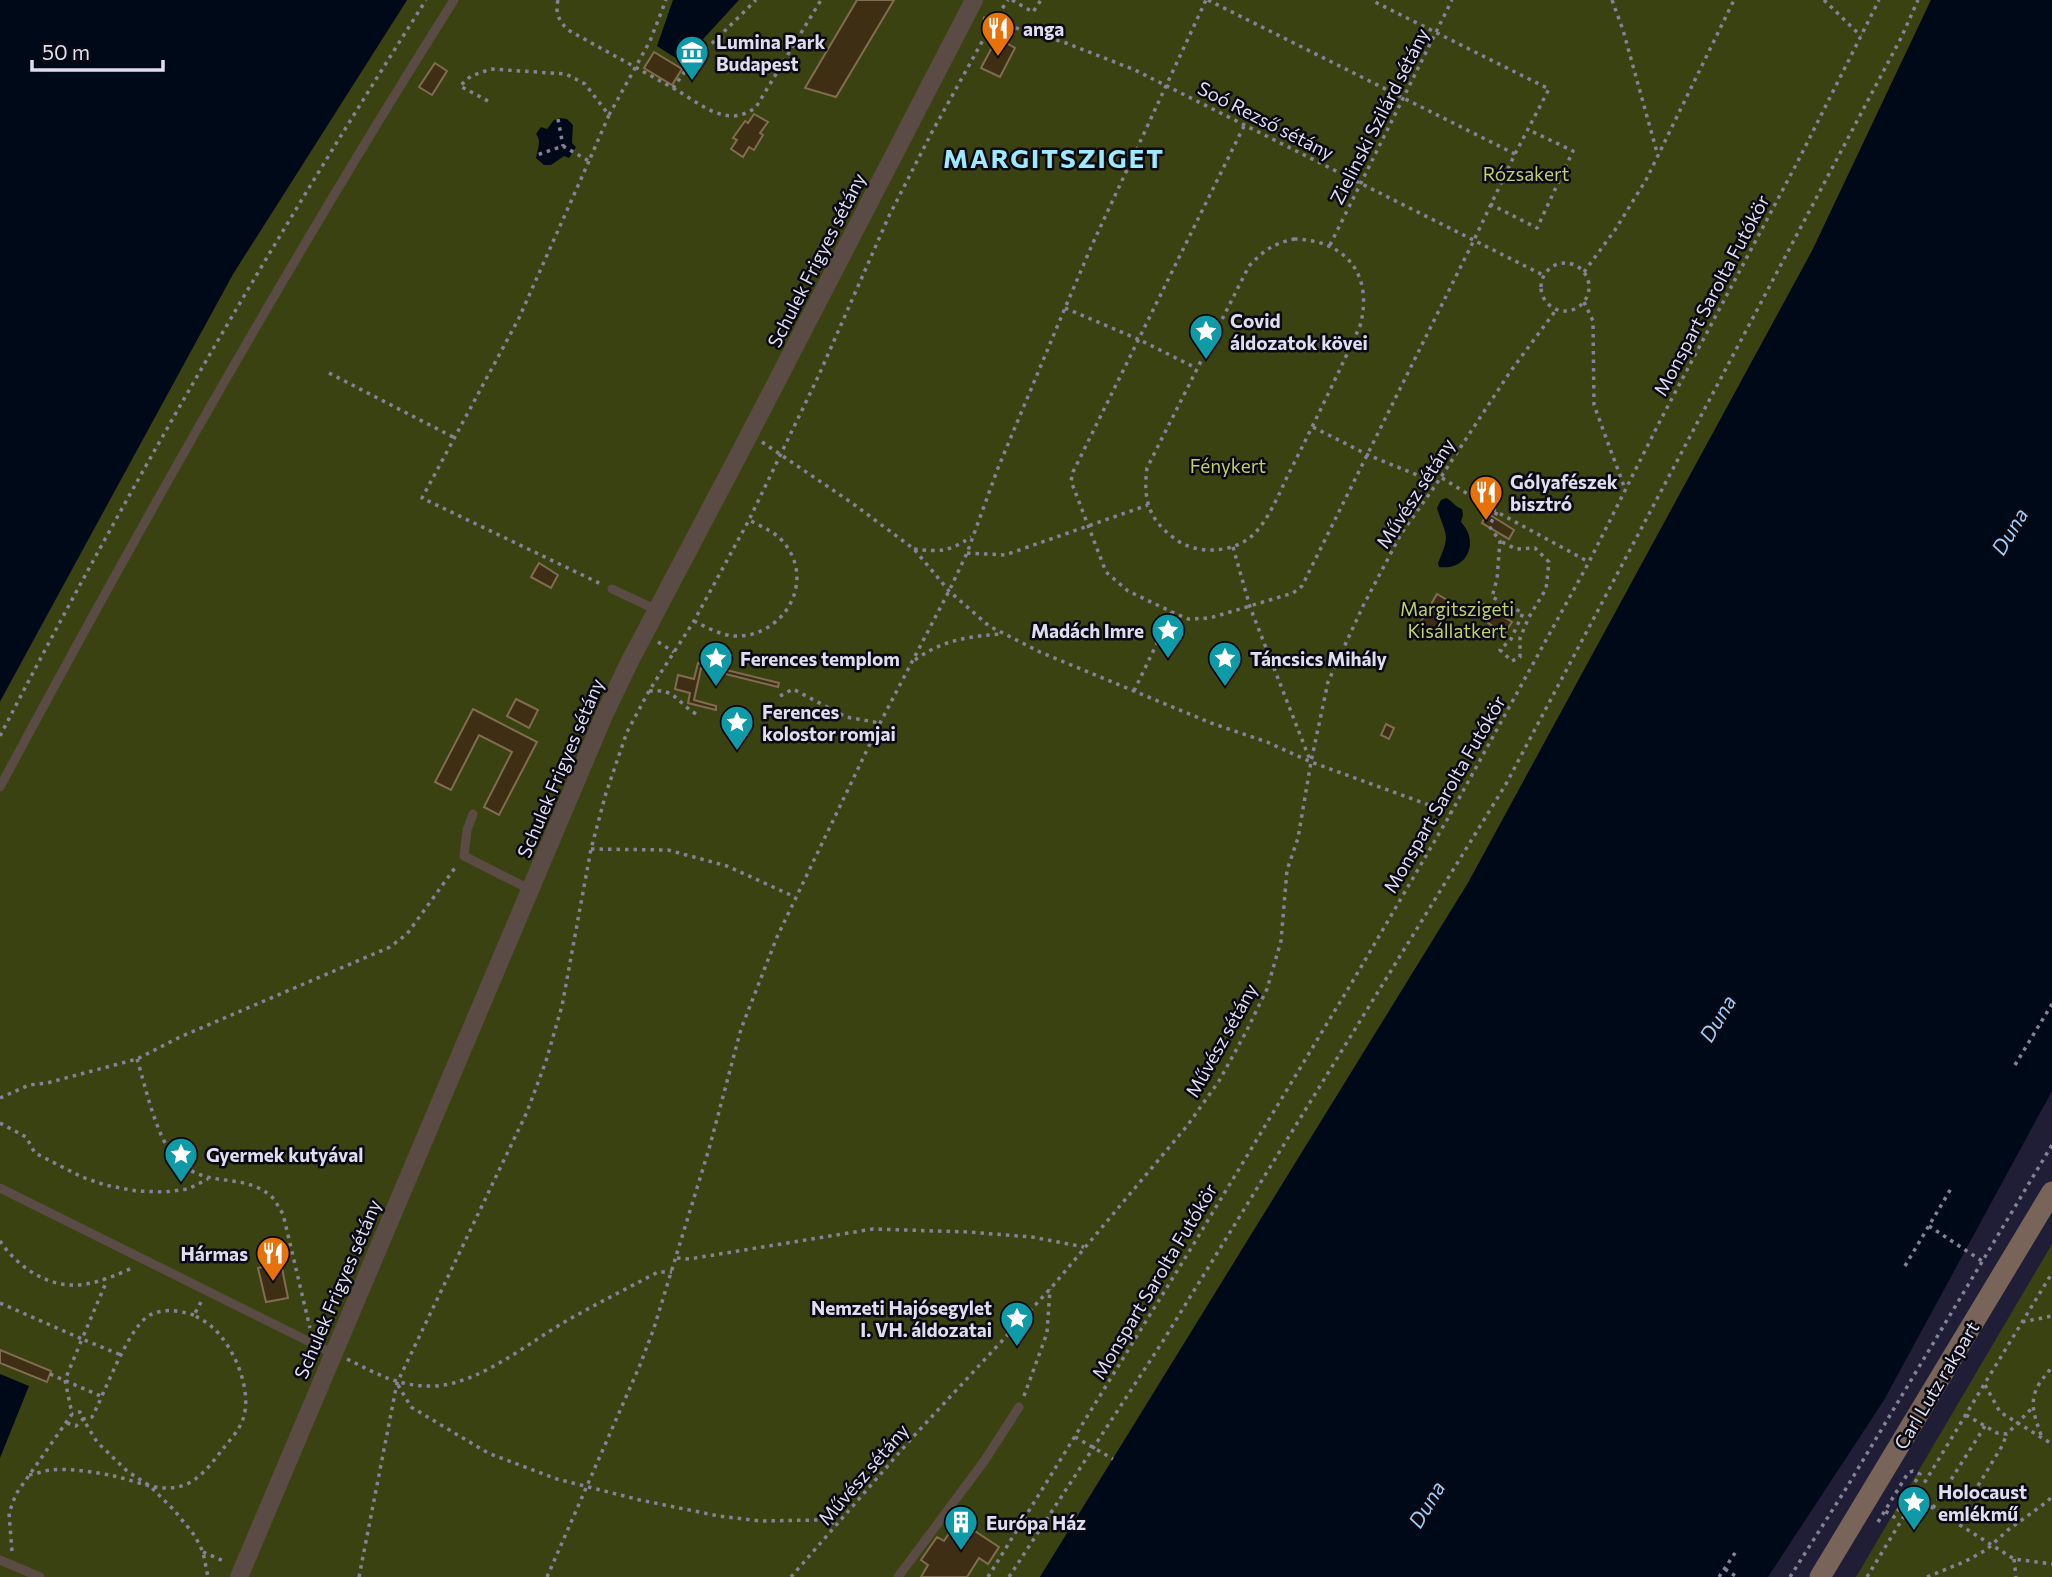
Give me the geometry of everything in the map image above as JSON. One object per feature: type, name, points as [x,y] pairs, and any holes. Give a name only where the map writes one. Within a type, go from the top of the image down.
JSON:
[{"type":"main road","name":"Carl Lutz rakpart","points":[[1820,1577],[2052,1192]]},
{"type":"street","name":"Schulek Frigyes sétány","points":[[234,1570],[332,1353],[605,713],[971,6]]},
{"type":"lane","points":[[0,787],[83,632],[278,288],[454,0]]},
{"type":"lane","points":[[612,589],[657,610]]},
{"type":"lane","points":[[473,814],[467,830],[464,856],[531,890]]},
{"type":"lane","points":[[0,1188],[332,1353]]},
{"type":"lane","points":[[898,1577],[985,1460],[1019,1407]]},
{"type":"lane","points":[[0,1560],[40,1577]]},
{"type":"path","points":[[0,736],[52,636],[199,375],[327,157],[426,0]]},
{"type":"path","points":[[558,0],[558,20],[568,30],[721,115],[730,117],[748,113],[756,107],[821,0]]},
{"type":"path","points":[[612,589],[422,498],[519,317],[609,115],[649,41],[666,0]]},
{"type":"path","points":[[673,88],[688,67],[756,0]]},
{"type":"path","points":[[359,1577],[397,1383],[527,1112],[546,1061],[562,1006],[591,849],[606,793],[627,732],[649,691],[694,621],[749,520],[818,377],[889,216],[993,22],[1010,0],[1033,12],[1041,0]]},
{"type":"path","points":[[547,1577],[640,1365],[677,1258],[741,1029],[795,897],[967,553],[998,468],[1065,308],[1207,0],[1515,154]]},
{"type":"path","points":[[1244,126],[1073,472],[1071,481],[1106,572],[1128,591],[1188,619],[1210,618],[1250,607],[1293,593],[1301,586],[1549,89],[1371,0]]},
{"type":"path","name":"Zielinski Szilárd sétány","points":[[1330,245],[1452,0]]},
{"type":"path","points":[[1612,0],[1658,156]]},
{"type":"path","points":[[1584,272],[1615,230],[1658,156],[1734,0]]},
{"type":"path","points":[[1824,0],[1861,36]]},
{"type":"path","name":"Monspart Sarolta Futókör","points":[[988,1577],[1354,979],[1451,813],[1589,562],[1879,0]]},
{"type":"path","points":[[1009,1577],[1236,1223],[1506,784],[1888,62],[1918,0]]},
{"type":"path","name":"Soó Rezső sétány","points":[[971,6],[993,22],[1101,55],[1166,84],[1360,185],[1543,275]]},
{"type":"path","points":[[488,101],[460,86],[471,76],[491,69],[566,74],[585,85],[609,115]]},
{"type":"path","points":[[558,119],[563,146]]},
{"type":"path","points":[[1490,204],[1537,228],[1573,151],[1529,130]]},
{"type":"path","points":[[537,155],[563,146],[589,161]]},
{"type":"path","points":[[1312,239],[1330,245],[1343,253],[1357,272],[1365,295],[1360,326],[1313,427],[1264,522],[1251,537],[1233,547],[1207,551],[1181,544],[1160,528],[1147,505],[1145,486],[1147,468],[1197,368],[1249,266],[1261,253],[1276,243],[1312,239]]},
{"type":"path","points":[[1570,263],[1584,272],[1589,287],[1584,302],[1571,311],[1556,310],[1541,294],[1543,275],[1553,265],[1570,263]]},
{"type":"path","points":[[1584,302],[1593,321],[1594,405],[1625,490]]},
{"type":"path","points":[[1065,308],[1197,368]]},
{"type":"path","name":"Művész sétány","points":[[791,1577],[912,1438],[1051,1287],[1187,1126],[1219,1081],[1267,989],[1281,941],[1287,870],[1298,838],[1328,682],[1363,606],[1401,534],[1510,372],[1556,310]]},
{"type":"path","points":[[329,373],[455,438]]},
{"type":"path","points":[[1313,427],[1368,455],[1437,484]]},
{"type":"path","points":[[782,454],[914,549],[949,591],[989,626],[1040,652],[1211,723],[1451,813]]},
{"type":"path","points":[[1441,478],[1589,562]]},
{"type":"path","points":[[967,553],[1005,555],[1147,505]]},
{"type":"path","points":[[1497,512],[1489,527],[1500,541],[1516,549],[1535,548],[1549,562],[1546,589],[1520,638],[1520,657],[1513,661],[1500,650],[1511,639],[1523,613]]},
{"type":"path","points":[[694,621],[732,636],[751,635],[768,628],[783,616],[793,600],[797,581],[794,562],[786,545],[773,532],[749,520]]},
{"type":"path","points":[[914,549],[940,551],[957,546],[974,535]]},
{"type":"path","points":[[1500,541],[1497,579],[1492,597],[1530,617]]},
{"type":"path","points":[[1233,547],[1250,607],[1311,762]]},
{"type":"path","points":[[1134,691],[1172,612]]},
{"type":"path","points":[[913,661],[931,648],[957,640],[1005,634]]},
{"type":"path","points":[[664,645],[674,652]]},
{"type":"path","points":[[780,696],[793,688],[846,717],[880,723]]},
{"type":"path","points":[[649,691],[659,690],[679,698],[688,710],[696,714]]},
{"type":"path","points":[[591,849],[668,850],[727,866],[795,897]]},
{"type":"path","points":[[0,1098],[29,1085],[47,1083],[137,1059],[180,1037],[390,947],[407,934],[464,856]]},
{"type":"path","points":[[2015,1065],[2052,1004]]},
{"type":"path","points":[[137,1059],[162,1139],[176,1159],[190,1171],[208,1179],[239,1181],[258,1188],[273,1198],[283,1214],[314,1345]]},
{"type":"path","points":[[0,1123],[26,1137],[35,1153],[82,1177],[106,1185],[136,1191],[165,1192],[188,1189],[208,1179]]},
{"type":"path","points":[[1790,1577],[2052,1146]]},
{"type":"path","points":[[1905,1266],[1952,1187]]},
{"type":"path","points":[[1929,1226],[1982,1261]]},
{"type":"path","points":[[677,1258],[689,1259],[873,1229],[1032,1237],[1084,1247]]},
{"type":"path","points":[[0,1241],[9,1254],[25,1268],[48,1280],[74,1285],[104,1279],[136,1267],[145,1259]]},
{"type":"path","points":[[332,1353],[397,1383],[435,1386],[468,1378],[658,1272],[672,1272]]},
{"type":"path","points":[[1867,1577],[2052,1273]]},
{"type":"path","points":[[16,1566],[11,1546],[9,1513],[16,1494],[72,1414],[65,1380],[105,1284],[104,1279]]},
{"type":"path","points":[[1019,1407],[1047,1332],[1051,1287]]},
{"type":"path","points":[[194,1315],[207,1290]]},
{"type":"path","points":[[0,1303],[121,1355]]},
{"type":"path","points":[[29,1475],[50,1470],[73,1471],[115,1476],[150,1486],[173,1488],[186,1484],[201,1475],[243,1420],[245,1389],[228,1344],[212,1326],[194,1315],[171,1309],[149,1314],[128,1340],[92,1417],[83,1419],[76,1426],[67,1423]]},
{"type":"path","points":[[2022,1322],[2052,1316]]},
{"type":"path","points":[[1956,1522],[2007,1434],[2032,1408],[2038,1385],[2052,1365]]},
{"type":"path","points":[[50,1374],[103,1397]]},
{"type":"path","points":[[397,1383],[411,1407],[488,1453],[557,1479],[639,1500],[719,1516],[760,1521],[818,1520],[839,1524]]},
{"type":"path","points":[[1985,1384],[2000,1412],[2052,1444]]},
{"type":"path","points":[[2032,1408],[2041,1437]]},
{"type":"path","points":[[72,1414],[80,1412],[97,1442],[127,1471],[150,1486],[181,1519],[195,1536],[203,1552],[208,1577]]},
{"type":"path","points":[[1966,1415],[1997,1433],[2007,1434]]},
{"type":"path","points":[[1933,1508],[1985,1426]]},
{"type":"path","points":[[1075,1437],[1113,1459]]},
{"type":"path","points":[[1873,1529],[1908,1473],[1913,1471],[1920,1474],[1898,1510]]},
{"type":"path","points":[[1909,1493],[2014,1559],[2052,1564]]},
{"type":"path","points":[[1927,1577],[1966,1561],[1992,1545],[2052,1496]]},
{"type":"path","points":[[1719,1577],[1737,1550]]},
{"type":"path","points":[[203,1552],[234,1570]]},
{"type":"path","points":[[2014,1559],[2016,1577]]},
{"type":"path","points":[[1725,1569],[1737,1577]]},
{"type":"green space","points":[[407,0],[1931,0],[1812,251],[1468,883],[1040,1577],[0,1577],[0,702],[233,274]]},
{"type":"green space","points":[[2052,1244],[2052,1577],[1856,1577]]},
{"type":"water","points":[[0,0],[407,0],[233,274],[0,701]]},
{"type":"water","points":[[673,0],[739,0],[682,62],[657,46]]},
{"type":"water","name":"Duna","points":[[1931,0],[2052,0],[2052,1091],[1884,1400],[1768,1577],[1040,1577],[1468,883],[1812,251]]},
{"type":"water","points":[[567,119],[573,125],[572,143],[576,147],[569,158],[564,156],[551,165],[544,165],[536,158],[539,142],[536,134],[541,127],[547,129],[554,120]]},
{"type":"water","points":[[1446,498],[1462,509],[1461,522],[1470,538],[1470,546],[1463,560],[1449,567],[1439,567],[1446,535],[1437,508],[1441,500]]},
{"type":"water","points":[[0,1374],[29,1386],[0,1458]]},
{"type":"building","points":[[857,0],[894,0],[836,97],[805,88]]},
{"type":"building","name":"anga","points":[[997,38],[1015,48],[1000,77],[981,68]]},
{"type":"building","points":[[654,52],[682,69],[672,85],[644,68]]},
{"type":"building","points":[[435,63],[447,71],[432,95],[419,87]]},
{"type":"building","points":[[754,114],[768,122],[760,133],[763,135],[754,150],[749,147],[743,157],[731,149],[737,140],[733,138],[745,121],[748,123]]},
{"type":"building","points":[[1487,513],[1514,530],[1509,539],[1482,523]]},
{"type":"building","points":[[539,563],[558,575],[551,588],[531,577]]},
{"type":"building","points":[[1437,594],[1452,603],[1434,634],[1419,625]]},
{"type":"building","points":[[1484,604],[1512,622],[1504,634],[1477,615]]},
{"type":"building","points":[[698,663],[779,683],[778,687],[701,668],[694,700],[716,706],[716,710],[688,703],[690,693],[675,689],[678,675],[694,679]]},
{"type":"building","points":[[516,699],[538,710],[529,728],[507,716]]},
{"type":"building","points":[[473,709],[537,742],[499,815],[484,807],[512,752],[479,735],[451,790],[435,782]]},
{"type":"building","points":[[1386,724],[1394,728],[1389,739],[1381,735]]},
{"type":"building","name":"Hármas","points":[[281,1263],[288,1298],[266,1302],[258,1268]]},
{"type":"building","points":[[0,1350],[51,1371],[47,1382],[0,1363]]},
{"type":"building","name":"Európa Ház","points":[[958,1520],[999,1547],[988,1564],[979,1558],[967,1577],[921,1577],[928,1565],[921,1560],[937,1537],[944,1541]]},
{"type":"place","name":"anga","points":[[998,58]]},
{"type":"place","name":"Lumina Park Budapest","points":[[692,82]]},
{"type":"place","name":"Covid áldozatok kövei","points":[[1206,361]]},
{"type":"place","name":"Gólyafészek bisztró","points":[[1486,522]]},
{"type":"place","name":"Madách Imre","points":[[1168,660]]},
{"type":"place","name":"Ferences templom","points":[[716,688]]},
{"type":"place","name":"Táncsics Mihály","points":[[1225,688]]},
{"type":"place","name":"Ferences kolostor romjai","points":[[737,752]]},
{"type":"place","name":"Gyermek kutyával","points":[[181,1184]]},
{"type":"place","name":"Hármas","points":[[273,1283]]},
{"type":"place","name":"Nemzeti Hajósegylet I. VH. áldozatai","points":[[1017,1348]]},
{"type":"place","name":"Holocaust emlékmű","points":[[1914,1532]]},
{"type":"place","name":"Európa Ház","points":[[961,1552]]},
{"type":"district","name":"MARGITSZIGET","points":[[1054,157]]},
{"type":"park label","name":"Rózsakert","points":[[1526,173]]},
{"type":"park label","name":"Fénykert","points":[[1228,465]]},
{"type":"park label","name":"Margitszigeti Kisállatkert","points":[[1457,619]]}]
